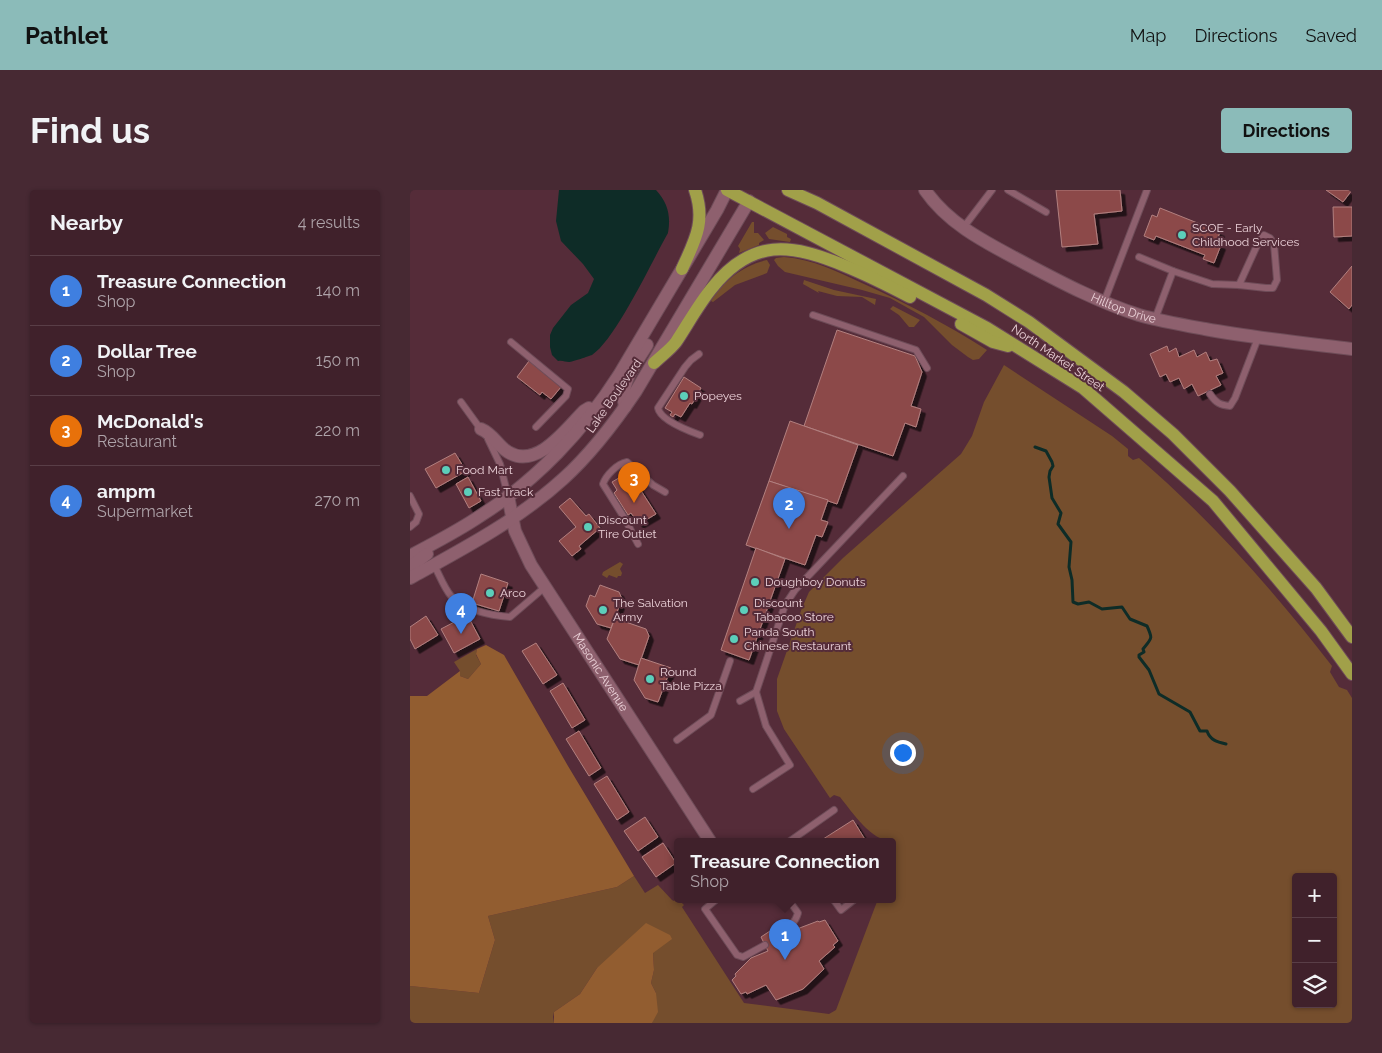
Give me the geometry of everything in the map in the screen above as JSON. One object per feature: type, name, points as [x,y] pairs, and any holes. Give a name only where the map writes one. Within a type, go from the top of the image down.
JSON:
[{"type":"main road","points":[[682,269],[695,239],[700,221],[701,206],[695,190]]},
{"type":"main road","name":"Lake Boulevard","points":[[410,556],[480,517],[508,496],[561,449],[608,392],[665,299],[727,190]]},
{"type":"main road","name":"North Market Street","points":[[727,190],[751,196],[987,328],[1082,388],[1213,501],[1321,631],[1352,674]]},
{"type":"main road","name":"North Market Street","points":[[788,190],[817,203],[993,300],[1029,322],[1124,392],[1173,434],[1230,491],[1316,588],[1352,637]]},
{"type":"main road","name":"Hilltop Drive","points":[[925,190],[944,212],[963,228],[1045,274],[1104,302],[1155,319],[1258,338],[1352,348]]},
{"type":"main road","name":"Lake Boulevard","points":[[410,578],[489,534],[513,517],[564,478],[593,448],[626,407],[654,363],[751,196]]},
{"type":"main road","points":[[654,363],[675,343],[711,289],[736,263],[751,254],[779,249],[804,251],[825,258],[907,295],[993,342],[1022,349]]},
{"type":"main road","points":[[626,407],[624,385],[661,320],[665,299]]},
{"type":"main road","points":[[482,429],[491,435],[506,451],[513,455],[528,457],[542,451],[584,411],[598,404]]},
{"type":"main road","name":"Masonic Avenue","points":[[508,496],[515,531],[545,587],[708,838]]},
{"type":"main road","points":[[410,567],[424,556],[436,542]]},
{"type":"lane","points":[[963,228],[992,190]]},
{"type":"lane","points":[[1008,190],[1046,212]]},
{"type":"lane","points":[[1104,302],[1148,190]]},
{"type":"lane","points":[[1139,257],[1173,272],[1212,284],[1273,288],[1277,280],[1274,244],[1270,238],[1264,235],[1258,241],[1240,285]]},
{"type":"lane","points":[[1155,319],[1173,272]]},
{"type":"lane","points":[[813,315],[916,350],[927,368]]},
{"type":"lane","points":[[1210,394],[1214,401],[1220,405],[1230,406],[1235,398],[1258,338]]},
{"type":"lane","points":[[511,342],[568,388],[566,396],[536,427]]},
{"type":"lane","points":[[699,354],[685,367],[658,408],[658,411],[661,415],[684,429],[700,435]]},
{"type":"lane","points":[[461,402],[492,445],[500,464],[508,496]]},
{"type":"lane","points":[[638,544],[603,484],[604,481],[619,465],[627,462],[653,485],[665,492]]},
{"type":"lane","points":[[753,789],[790,765],[766,726],[756,692],[785,605],[790,597],[903,476]]},
{"type":"lane","points":[[410,496],[418,514],[416,522],[410,527]]},
{"type":"lane","points":[[434,565],[450,595],[467,608],[495,615],[510,617],[545,587]]},
{"type":"lane","points":[[677,740],[711,715],[730,661]]},
{"type":"lane","points":[[740,701],[756,692]]},
{"type":"lane","points":[[796,838],[834,810]]},
{"type":"lane","points":[[712,903],[705,909],[737,955],[743,956],[765,945]]},
{"type":"lane","points":[[779,935],[791,927],[797,918],[798,913],[791,903]]},
{"type":"lane","points":[[836,903],[841,910],[850,903]]},
{"type":"shaded area","points":[[559,190],[656,190],[666,205],[669,221],[668,233],[612,333],[592,355],[569,362],[558,361],[552,355],[550,335],[553,328],[571,305],[588,293],[594,279],[583,264],[561,241],[556,221]]},
{"type":"shaded area","points":[[752,222],[754,222],[754,233],[758,233],[764,240],[759,245],[739,253],[740,249],[738,246]]},
{"type":"shaded area","points":[[773,227],[787,234],[787,237],[791,239],[790,242],[769,239],[765,233]]},
{"type":"shaded area","points":[[784,257],[805,260],[845,275],[927,315],[987,350],[979,359],[973,360],[952,345],[924,317],[890,298],[785,272],[774,260]]},
{"type":"shaded area","points":[[767,260],[770,265],[767,273],[735,285],[713,302],[711,301],[735,275],[758,262]]},
{"type":"shaded area","points":[[804,280],[834,290],[876,299],[875,305],[862,297],[837,296],[818,291],[819,293],[803,284]]},
{"type":"shaded area","points":[[893,306],[920,320],[914,327],[909,327],[899,315],[890,309]]},
{"type":"shaded area","points":[[1004,365],[1112,436],[1128,449],[1128,456],[1133,460],[1139,458],[1166,482],[1241,557],[1332,666],[1330,672],[1339,687],[1347,690],[1352,698],[1352,1023],[652,1023],[656,993],[651,983],[654,970],[653,953],[597,968],[580,994],[554,1012],[554,1023],[410,1023],[410,986],[479,993],[495,940],[488,916],[617,887],[634,876],[645,893],[658,885],[674,903],[682,903],[684,905],[682,907],[744,1003],[829,1014],[836,1010],[876,903],[896,903],[896,838],[880,838],[877,836],[863,825],[840,797],[834,795],[830,798],[784,729],[777,711],[777,679],[809,592],[843,558],[961,454],[972,436],[984,402]]},
{"type":"shaded area","points":[[620,562],[623,564],[620,569],[621,576],[617,578],[609,575],[607,578],[602,575],[603,572]]},
{"type":"shaded area","points":[[486,645],[504,655],[634,876],[617,887],[488,916],[495,940],[479,993],[410,986],[410,696],[427,696],[460,671],[460,676],[468,679],[481,664],[476,654],[477,649]]},
{"type":"shaded area","points":[[477,649],[476,655],[481,664],[468,679],[460,676],[460,671],[454,662]]},
{"type":"shaded area","points":[[646,923],[670,935],[672,939],[653,953],[654,970],[651,983],[656,993],[658,1012],[652,1023],[554,1023],[554,1012],[580,994],[597,968]]},
{"type":"building","points":[[1056,190],[1120,190],[1122,211],[1094,214],[1098,244],[1062,247]]},
{"type":"building","points":[[1326,190],[1352,190],[1343,202]]},
{"type":"building","points":[[1333,207],[1352,207],[1352,236],[1334,237]]},
{"type":"building","name":"SCOE - Early Childhood Services","points":[[1160,208],[1220,232],[1216,243],[1221,245],[1214,263],[1203,259],[1205,255],[1156,236],[1154,240],[1144,236],[1152,215],[1157,217]]},
{"type":"building","points":[[1352,266],[1352,305],[1349,309],[1330,292]]},
{"type":"building","points":[[837,330],[915,356],[922,372],[911,406],[921,409],[916,427],[905,423],[893,456],[804,426]]},
{"type":"building","points":[[1167,346],[1169,352],[1176,348],[1179,357],[1194,350],[1197,357],[1206,352],[1210,361],[1217,359],[1223,373],[1216,376],[1221,385],[1198,396],[1192,384],[1184,389],[1179,378],[1170,382],[1166,374],[1160,377],[1150,354]]},
{"type":"building","points":[[529,361],[561,387],[551,399],[542,392],[540,395],[517,377]]},
{"type":"building","name":"Popeyes","points":[[684,377],[701,388],[692,404],[690,403],[681,417],[675,414],[673,417],[670,415],[672,412],[665,408]]},
{"type":"building","points":[[790,421],[858,445],[837,504],[769,481]]},
{"type":"building","name":"Food Mart","points":[[455,453],[466,471],[436,488],[425,469]]},
{"type":"building","points":[[629,472],[656,514],[639,524],[631,513],[628,515],[614,493],[617,490],[612,482]]},
{"type":"building","name":"Fast Track","points":[[468,477],[481,501],[469,508],[456,484]]},
{"type":"building","points":[[769,481],[828,500],[821,520],[828,522],[822,537],[816,535],[805,565],[746,545]]},
{"type":"building","name":"Discount Tire Outlet","points":[[570,498],[586,516],[589,514],[600,528],[579,546],[581,549],[572,556],[559,541],[576,527],[559,507]]},
{"type":"building","points":[[756,548],[785,559],[749,660],[721,650]]},
{"type":"building","name":"Arco","points":[[481,574],[508,583],[499,611],[472,603]]},
{"type":"building","name":"The Salvation Army","points":[[600,585],[619,592],[622,599],[611,628],[597,624],[586,606],[590,595],[595,597]]},
{"type":"building","points":[[617,613],[621,615],[620,620],[646,629],[649,636],[639,665],[620,659],[607,639]]},
{"type":"building","points":[[426,616],[438,635],[415,649],[410,639],[410,627]]},
{"type":"building","points":[[462,618],[470,620],[480,639],[454,653],[441,629]]},
{"type":"building","points":[[536,643],[557,675],[543,684],[522,651]]},
{"type":"building","name":"Round Table Pizza","points":[[641,658],[671,668],[658,702],[645,698],[634,680]]},
{"type":"building","points":[[563,683],[585,720],[572,728],[550,691]]},
{"type":"building","points":[[579,731],[601,768],[589,776],[566,739]]},
{"type":"building","points":[[607,776],[629,812],[617,820],[594,784]]},
{"type":"building","points":[[645,817],[658,837],[638,851],[624,831]]},
{"type":"building","points":[[853,820],[864,838],[825,838]]},
{"type":"building","points":[[663,843],[674,860],[674,864],[656,877],[642,857]]},
{"type":"building","points":[[825,920],[838,941],[833,945],[835,947],[819,961],[824,969],[803,989],[776,1000],[766,985],[747,994],[746,992],[741,994],[732,980],[736,976],[735,974],[751,958],[768,951],[761,937],[773,929],[784,941],[797,929]]},
{"type":"waterway","points":[[1035,447],[1046,451],[1053,466],[1049,477],[1052,498],[1061,513],[1058,524],[1071,542],[1069,567],[1072,580],[1073,602],[1078,604],[1089,602],[1102,609],[1122,607],[1130,619],[1147,626],[1151,638],[1143,649],[1144,652],[1139,657],[1149,670],[1159,694],[1190,712],[1200,731],[1207,731],[1214,740],[1226,744]]},
{"type":"place","name":"SCOE - Early Childhood Services","points":[[1182,235]]},
{"type":"place","name":"Popeyes","points":[[684,396]]},
{"type":"place","name":"Food Mart","points":[[446,470]]},
{"type":"place","name":"Fast Track","points":[[468,492]]},
{"type":"place","name":"McDonald's","points":[[634,503]]},
{"type":"place","name":"Discount Tire Outlet","points":[[588,527]]},
{"type":"place","name":"Dollar Tree","points":[[789,529]]},
{"type":"place","name":"Doughboy Donuts","points":[[755,582]]},
{"type":"place","name":"Arco","points":[[490,593]]},
{"type":"place","name":"The Salvation Army","points":[[603,610]]},
{"type":"place","name":"Discount Tabacoo Store","points":[[744,610]]},
{"type":"place","name":"ampm","points":[[461,634]]},
{"type":"place","name":"Panda South Chinese Restaurant","points":[[734,639]]},
{"type":"place","name":"Round Table Pizza","points":[[650,679]]},
{"type":"place","name":"Treasure Connection","points":[[785,960]]}]
